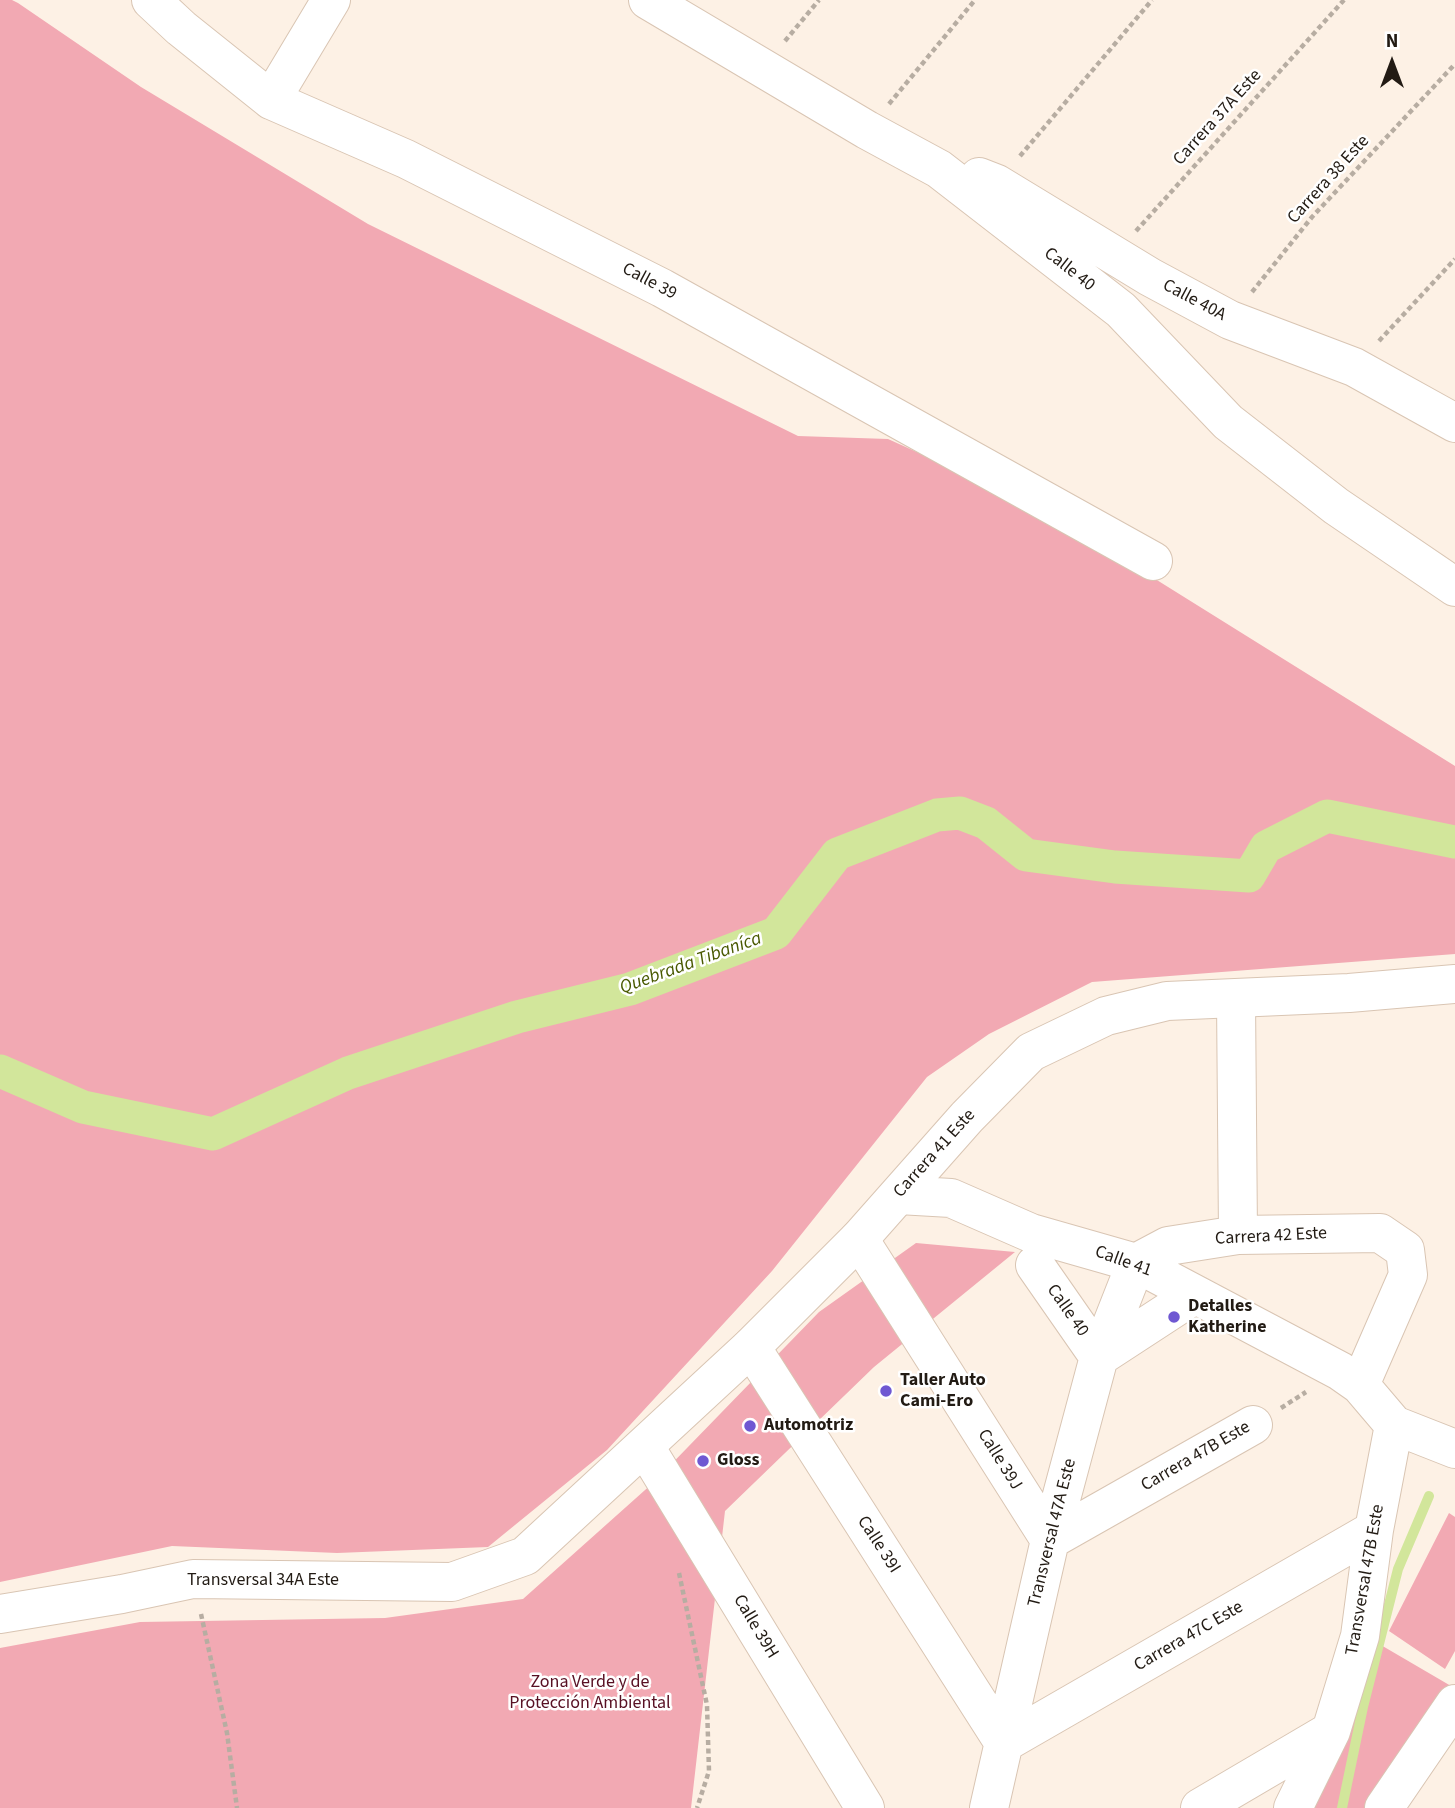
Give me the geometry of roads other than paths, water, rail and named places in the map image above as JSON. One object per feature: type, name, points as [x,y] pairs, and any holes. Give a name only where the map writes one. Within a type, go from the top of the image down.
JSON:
[{"type":"street","name":"Calle 39","points":[[151,0],[181,28],[271,100],[406,159],[662,288],[1153,561]]},
{"type":"street","points":[[271,100],[331,0]]},
{"type":"street","name":"Calle 40","points":[[648,0],[867,131],[939,169],[1121,310],[1228,422],[1336,506],[1455,587]]},
{"type":"street","name":"Calle 40A","points":[[939,169],[970,173],[997,184],[1114,255],[1230,320],[1354,367],[1455,423]]},
{"type":"street","name":"Carrera 41 Este","points":[[525,1556],[751,1347],[859,1239],[967,1117],[1037,1049],[1106,1016],[1167,1001],[1455,985]]},
{"type":"street","points":[[1236,999],[1238,1235]]},
{"type":"street","name":"Calle 41","points":[[899,1195],[951,1198],[1031,1233],[1136,1263],[1350,1378],[1394,1425]]},
{"type":"street","name":"Carrera 42 Este","points":[[1136,1263],[1168,1245],[1238,1235],[1380,1233],[1405,1250],[1408,1275],[1350,1378]]},
{"type":"street","name":"Calle 39J","points":[[859,1239],[1050,1540]]},
{"type":"street","name":"Transversal 47A Este","points":[[989,1808],[1050,1540],[1099,1357],[1136,1263]]},
{"type":"street","name":"Calle 40","points":[[1035,1265],[1099,1357]]},
{"type":"street","points":[[1099,1357],[1194,1295]]},
{"type":"street","name":"Calle 39I","points":[[751,1347],[1004,1743]]},
{"type":"street","name":"Carrera 47B Este","points":[[1050,1540],[1253,1425]]},
{"type":"street","points":[[1394,1425],[1455,1450]]},
{"type":"street","name":"Transversal 47B Este","points":[[1293,1808],[1331,1731],[1360,1636],[1374,1530],[1394,1425]]},
{"type":"street","name":"Calle 39H","points":[[645,1447],[865,1808]]},
{"type":"street","name":"Carrera 47C Este","points":[[1004,1743],[1374,1530]]},
{"type":"street","name":"Transversal 34A Este","points":[[0,1614],[194,1579],[452,1582],[525,1556]]},
{"type":"street","points":[[1384,1808],[1455,1704]]},
{"type":"street","points":[[1200,1808],[1331,1731]]},
{"type":"waterway","name":"Quebrada Tibaníca","points":[[0,1071],[83,1107],[213,1134],[348,1073],[517,1017],[630,989],[776,933],[837,854],[937,815],[960,813],[986,823],[1026,855],[1115,867],[1249,876],[1266,847],[1327,816],[1455,842]]},
{"type":"waterway","points":[[1342,1808],[1363,1707],[1398,1569],[1429,1496]]},
{"type":"place","name":"Detalles Katherine","points":[[1174,1317]]},
{"type":"place","name":"Taller Auto Cami-Ero","points":[[886,1391]]},
{"type":"place","name":"Automotriz","points":[[750,1426]]},
{"type":"place","name":"Gloss","points":[[703,1461]]},
{"type":"park label","name":"Zona Verde y de Protección Ambiental","points":[[590,1693]]}]
